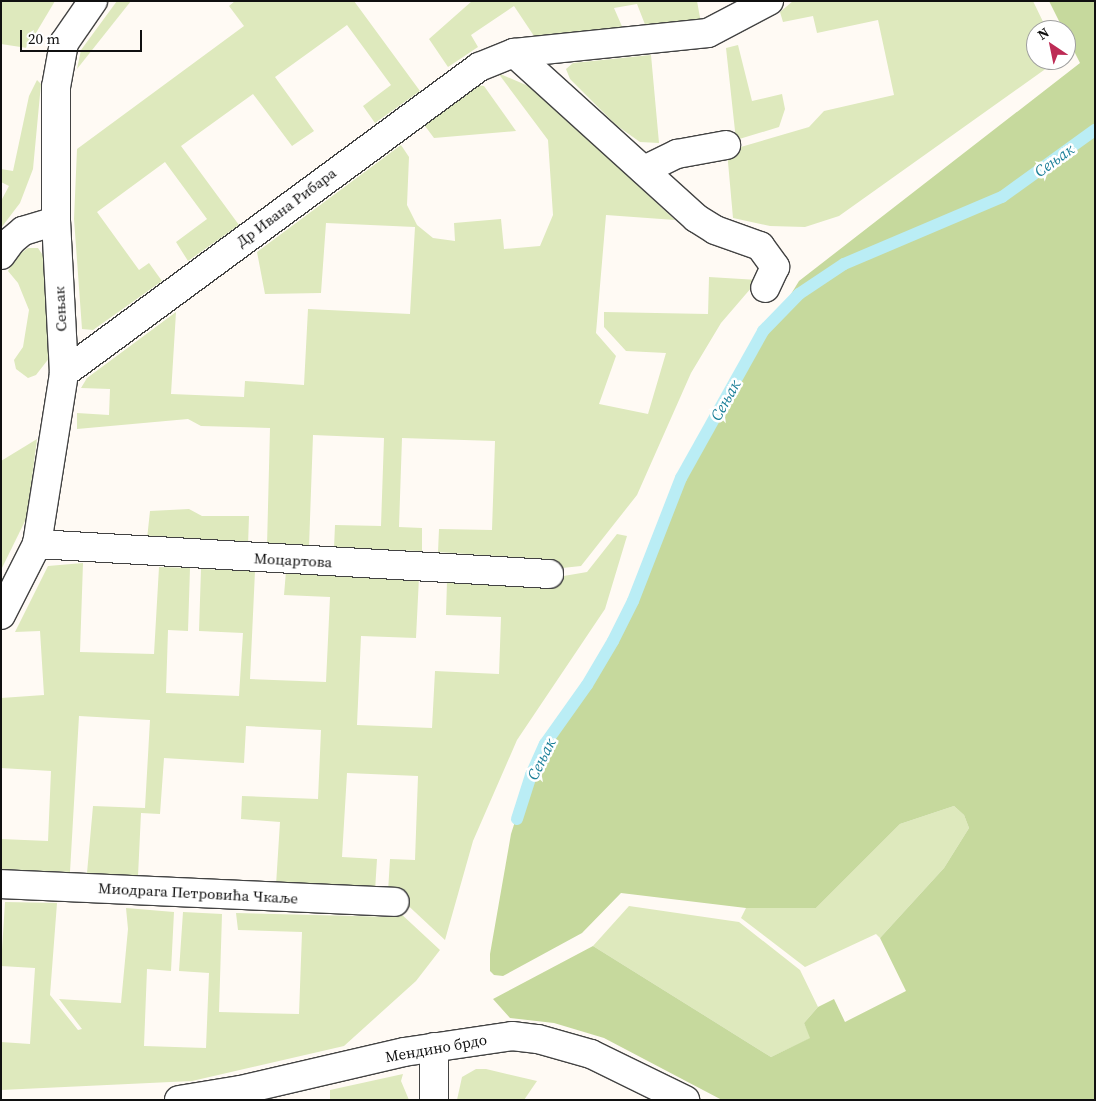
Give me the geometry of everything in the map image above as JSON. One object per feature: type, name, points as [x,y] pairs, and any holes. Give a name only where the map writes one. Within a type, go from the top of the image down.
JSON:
[{"type":"street","name":"Сењак","points":[[1,615],[37,544],[64,373],[56,221],[56,87],[64,43],[93,1]]},
{"type":"street","name":"Др Ивана Рибара","points":[[64,373],[463,76],[514,53],[708,33],[769,1]]},
{"type":"street","points":[[514,53],[696,218],[715,230],[760,246],[775,267],[765,288]]},
{"type":"street","points":[[644,170],[678,154],[726,145]]},
{"type":"street","points":[[1,255],[10,241],[23,231],[56,221]]},
{"type":"street","name":"Моцартова","points":[[37,544],[549,574]]},
{"type":"street","name":"Миодрага Петровића Чкаље","points":[[1,884],[395,902]]},
{"type":"street","name":"Мендино брдо","points":[[179,1100],[241,1090],[434,1046],[512,1036],[538,1039],[591,1054],[685,1100]]},
{"type":"street","points":[[434,1046],[434,1100]]},
{"type":"green space","points":[[1,1],[55,1],[27,48],[1,44]]},
{"type":"green space","points":[[117,1],[131,1],[77,69],[81,50]]},
{"type":"green space","points":[[235,1],[354,1],[420,91],[375,123],[363,106],[391,85],[347,25],[275,77],[314,131],[292,146],[253,94],[181,146],[239,225],[188,261],[176,242],[207,219],[165,162],[97,212],[139,270],[149,263],[162,281],[93,330],[82,329],[74,219],[77,149],[244,26],[229,6]]},
{"type":"green space","points":[[472,1],[697,1],[701,23],[646,27],[637,4],[614,8],[624,31],[534,36],[514,6],[471,35],[478,47],[448,67],[429,39]]},
{"type":"green space","points":[[793,1],[1033,1],[1042,20],[1026,20],[1026,70],[1044,70],[839,216],[805,227],[770,226],[733,218],[727,151],[809,127],[824,111],[894,95],[878,20],[817,33],[813,16],[783,22],[780,12]]},
{"type":"green space","points":[[1049,1],[1095,1],[1095,1100],[722,1100],[604,1038],[554,1023],[510,1018],[493,999],[593,946],[771,1057],[810,1038],[804,1023],[818,1007],[834,999],[845,1022],[906,991],[880,938],[944,868],[969,828],[964,815],[954,806],[900,824],[816,908],[746,908],[621,893],[582,933],[503,976],[494,975],[490,971],[490,954],[511,834],[525,790],[541,755],[608,650],[626,614],[662,519],[719,412],[799,281],[1071,70],[1076,70],[1076,66],[1080,63],[1076,55],[1076,20],[1058,20]]},
{"type":"green space","points":[[738,45],[752,101],[782,94],[785,109],[779,127],[736,140],[726,48]]},
{"type":"green space","points":[[651,55],[659,143],[640,142],[616,125],[570,79],[566,69],[573,63]]},
{"type":"green space","points":[[498,73],[533,88],[675,220],[606,215],[596,333],[616,356],[599,404],[648,414],[666,353],[626,351],[604,327],[604,312],[708,314],[709,277],[758,280],[721,323],[691,373],[637,495],[581,566],[553,569],[529,564],[526,558],[438,552],[439,529],[492,530],[495,441],[402,438],[399,527],[422,528],[422,551],[334,548],[335,525],[381,526],[384,438],[313,435],[309,547],[267,546],[270,428],[201,426],[188,419],[77,429],[77,413],[109,415],[110,389],[81,388],[87,378],[176,312],[171,394],[244,397],[245,381],[304,385],[308,309],[410,314],[415,227],[326,223],[321,293],[265,294],[257,252],[401,145],[409,157],[407,205],[417,225],[433,238],[455,241],[454,223],[501,219],[504,249],[540,246],[553,215],[548,140]]},
{"type":"green space","points":[[37,80],[41,84],[33,169],[20,203],[1,228],[1,201],[9,186],[1,182],[1,169],[13,171],[29,96]]},
{"type":"green space","points":[[474,85],[484,86],[516,131],[434,138],[425,126],[425,118]]},
{"type":"green space","points":[[28,248],[38,248],[44,257],[50,357],[36,375],[28,378],[16,369],[14,360],[23,347],[29,310],[18,283],[8,271],[17,256]]},
{"type":"green space","points":[[37,439],[27,517],[1,570],[1,461]]},
{"type":"green space","points":[[189,509],[202,516],[249,516],[248,546],[147,539],[150,511]]},
{"type":"green space","points":[[617,534],[627,536],[605,609],[517,740],[473,841],[445,940],[400,898],[388,892],[390,859],[415,860],[418,776],[347,773],[342,857],[377,859],[375,891],[276,885],[280,822],[241,819],[242,796],[318,799],[321,730],[246,726],[244,763],[164,758],[160,814],[141,813],[138,876],[87,873],[93,806],[145,808],[150,720],[79,716],[70,872],[1,869],[1,839],[48,841],[51,771],[1,768],[1,698],[44,695],[40,631],[15,632],[48,566],[83,563],[80,652],[154,654],[159,567],[190,568],[188,631],[168,630],[166,693],[239,696],[243,633],[199,631],[201,569],[255,571],[250,679],[326,682],[330,597],[284,595],[286,571],[419,577],[416,638],[361,636],[357,725],[432,728],[435,671],[499,674],[501,617],[446,615],[447,581],[552,578],[587,572]]},
{"type":"green space","points":[[954,806],[964,815],[969,828],[944,868],[880,938],[876,934],[805,967],[741,918],[746,908],[816,908],[900,824]]},
{"type":"green space","points":[[5,902],[57,903],[50,995],[78,1030],[82,1029],[59,999],[121,1003],[128,929],[126,908],[174,912],[171,971],[147,969],[144,1046],[206,1048],[209,973],[179,971],[183,912],[222,914],[219,1012],[299,1014],[302,932],[238,930],[236,913],[393,917],[399,912],[440,950],[416,981],[344,1046],[192,1081],[1,1090],[1,1042],[30,1044],[35,968],[1,966]]},
{"type":"green space","points":[[629,906],[739,922],[800,970],[818,1007],[804,1023],[811,1038],[771,1057],[593,946]]},
{"type":"green space","points":[[476,1069],[486,1069],[537,1081],[524,1100],[457,1100],[462,1077]]},
{"type":"green space","points":[[403,1074],[401,1081],[409,1100],[330,1100],[330,1090]]},
{"type":"waterway","name":"Сењак","points":[[517,819],[531,775],[545,744],[587,685],[613,641],[633,601],[681,478],[763,331],[799,294],[844,264],[1002,197],[1095,130]]}]
